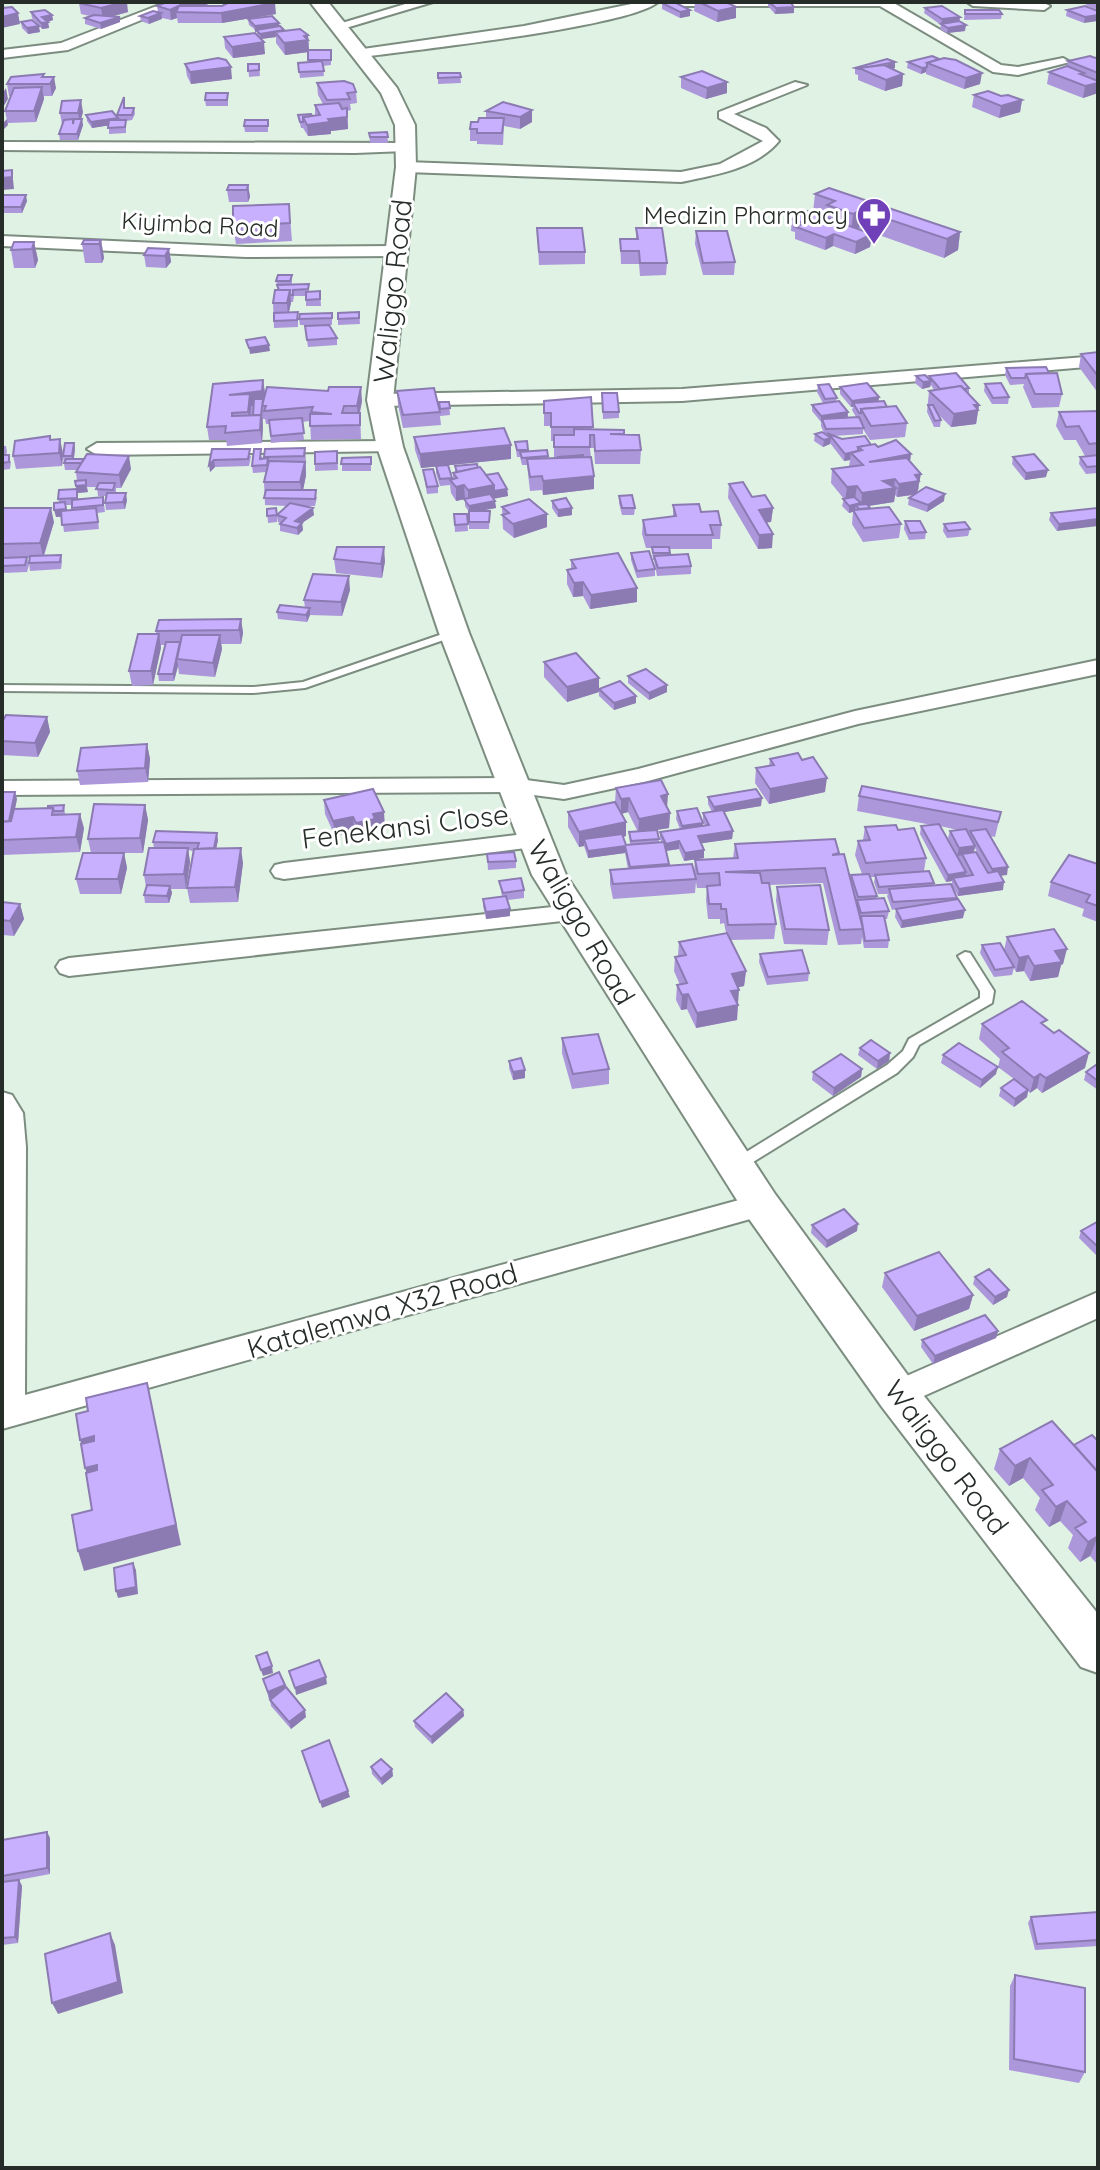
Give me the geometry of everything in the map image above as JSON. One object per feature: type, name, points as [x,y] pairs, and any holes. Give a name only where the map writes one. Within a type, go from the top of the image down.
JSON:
[{"type":"street","points":[[2,54],[63,47],[179,2]]},
{"type":"street","points":[[329,14],[427,2]]},
{"type":"street","points":[[363,53],[524,30],[632,10],[652,2]]},
{"type":"street","points":[[671,2],[884,2],[961,50],[1005,70],[1063,62]]},
{"type":"street","points":[[973,2],[1044,6]]},
{"type":"street","name":"Waliggo Road","points":[[329,14],[363,53],[401,111],[406,157],[380,400],[390,447],[454,633],[533,841],[571,913],[761,1205],[897,1394],[1098,1651]]},
{"type":"street","points":[[939,55],[961,50]]},
{"type":"street","points":[[2,146],[109,144],[264,150],[681,177],[708,174],[772,141],[761,131],[724,115],[800,85]]},
{"type":"street","name":"Kiyimba Road","points":[[2,241],[246,252],[396,251]]},
{"type":"street","points":[[380,400],[682,395],[1098,361]]},
{"type":"street","points":[[97,449],[390,447]]},
{"type":"street","points":[[2,788],[511,785],[564,792],[640,776],[855,718],[1098,667]]},
{"type":"street","name":"Fenekansi Close","points":[[284,871],[533,841]]},
{"type":"street","points":[[69,967],[571,913]]},
{"type":"street","points":[[2,1102],[9,1113],[12,1147],[5,1414]]},
{"type":"street","name":"Katalemwa X32 Road","points":[[5,1414],[761,1205]]},
{"type":"street","points":[[897,1394],[1098,1304]]},
{"type":"lane","points":[[2,688],[253,690],[305,685],[454,633]]},
{"type":"lane","points":[[734,1166],[892,1069],[908,1054],[914,1042],[987,1000],[987,991],[965,956]]},
{"type":"building","points":[[124,2],[101,8],[79,3]]},
{"type":"building","points":[[167,2],[187,2],[170,10],[157,6]]},
{"type":"building","points":[[230,2],[275,3],[221,13],[176,12],[179,6],[222,6]]},
{"type":"building","points":[[674,2],[690,10],[680,12],[662,3]]},
{"type":"building","points":[[699,2],[726,2],[736,7],[718,11]]},
{"type":"building","points":[[769,2],[790,2],[794,7],[776,8]]},
{"type":"building","points":[[942,6],[960,17],[942,19],[925,8]]},
{"type":"building","points":[[1085,6],[1098,11],[1098,15],[1085,17],[1067,10]]},
{"type":"building","points":[[12,7],[18,13],[2,17],[2,8]]},
{"type":"building","points":[[45,10],[52,15],[42,17],[48,22],[41,23],[31,12]]},
{"type":"building","points":[[965,10],[999,10],[1002,14],[965,14]]},
{"type":"building","points":[[153,11],[161,13],[148,18],[140,16]]},
{"type":"building","points":[[94,15],[120,17],[100,23],[85,18]]},
{"type":"building","points":[[272,16],[279,23],[255,26],[248,19]]},
{"type":"building","points":[[32,20],[39,26],[27,28],[21,22]]},
{"type":"building","points":[[959,21],[966,25],[948,28],[941,24]]},
{"type":"building","points":[[280,26],[284,30],[260,34],[256,30]]},
{"type":"building","points":[[300,29],[308,35],[304,36],[308,40],[284,43],[275,32]]},
{"type":"building","points":[[255,33],[264,42],[232,47],[224,37]]},
{"type":"building","points":[[308,50],[331,50],[331,60],[308,60]]},
{"type":"building","points":[[932,56],[939,59],[927,63],[927,67],[908,62]]},
{"type":"building","points":[[1098,57],[1098,73],[1068,61]]},
{"type":"building","points":[[218,58],[226,60],[231,67],[190,72],[185,64]]},
{"type":"building","points":[[944,58],[956,60],[982,73],[966,78],[927,63]]},
{"type":"building","points":[[887,59],[895,62],[855,68]]},
{"type":"building","points":[[322,61],[324,71],[299,72],[298,63]]},
{"type":"building","points":[[248,64],[259,64],[259,70],[248,71]]},
{"type":"building","points":[[884,65],[903,74],[886,80],[859,68]]},
{"type":"building","points":[[1067,66],[1098,83],[1085,86],[1049,72]]},
{"type":"building","points":[[702,71],[727,82],[707,88],[681,77]]},
{"type":"building","points":[[438,73],[460,73],[461,77],[438,78]]},
{"type":"building","points":[[44,74],[42,77],[54,77],[50,84],[7,84],[11,77]]},
{"type":"building","points":[[344,81],[353,84],[356,92],[347,93],[350,99],[327,100],[317,83]]},
{"type":"building","points":[[42,87],[34,111],[5,111],[14,88]]},
{"type":"building","points":[[988,91],[1022,100],[1001,106],[974,95]]},
{"type":"building","points":[[206,93],[228,93],[227,100],[205,100]]},
{"type":"building","points":[[124,97],[124,108],[134,108],[132,115],[117,115]]},
{"type":"building","points":[[81,100],[78,113],[60,113],[62,101]]},
{"type":"building","points":[[503,102],[532,110],[520,117],[486,111]]},
{"type":"building","points":[[339,103],[342,109],[347,108],[347,117],[307,125],[303,117],[320,115],[315,105]]},
{"type":"building","points":[[112,111],[118,118],[91,122],[86,115]]},
{"type":"building","points":[[311,114],[303,117],[303,122],[300,122],[298,115]]},
{"type":"building","points":[[479,118],[504,118],[502,133],[477,133],[477,129],[470,129],[471,122],[478,122]]},
{"type":"building","points":[[73,119],[73,124],[74,119],[82,119],[77,134],[59,134],[64,120]]},
{"type":"building","points":[[109,120],[126,120],[125,127],[108,128]]},
{"type":"building","points":[[245,120],[268,120],[268,126],[244,126]]},
{"type":"building","points":[[387,132],[388,137],[370,137],[369,133]]},
{"type":"building","points":[[12,170],[12,177],[2,178],[2,171]]},
{"type":"building","points":[[229,185],[248,185],[247,190],[227,190]]},
{"type":"building","points":[[829,188],[960,232],[947,239],[861,210],[853,214],[827,205],[835,201],[815,194]]},
{"type":"building","points":[[2,195],[26,195],[21,207],[2,207]]},
{"type":"building","points":[[289,204],[290,223],[233,226],[233,206]]},
{"type":"building","points":[[808,211],[872,234],[856,242],[834,234],[826,238],[796,227],[804,223],[792,219]]},
{"type":"building","points":[[537,228],[582,228],[585,252],[539,252]]},
{"type":"building","points":[[636,228],[662,228],[667,263],[640,263],[639,251],[621,251],[620,239],[638,239]]},
{"type":"building","points":[[696,231],[727,231],[735,262],[703,263]]},
{"type":"building","points":[[84,240],[101,240],[99,244],[82,244]]},
{"type":"building","points":[[14,242],[34,242],[32,249],[11,250]]},
{"type":"building","points":[[148,248],[169,249],[165,256],[144,255]]},
{"type":"building","points":[[278,275],[292,275],[290,281],[276,281]]},
{"type":"building","points":[[309,284],[308,289],[293,290],[293,295],[290,295],[290,290],[279,290],[277,285]]},
{"type":"building","points":[[275,290],[290,290],[287,303],[273,303]]},
{"type":"building","points":[[320,291],[320,299],[306,300],[306,292]]},
{"type":"building","points":[[298,312],[297,320],[274,321],[274,313]]},
{"type":"building","points":[[359,312],[359,318],[338,319],[338,313]]},
{"type":"building","points":[[332,313],[332,318],[299,319],[300,314]]},
{"type":"building","points":[[329,325],[337,338],[307,340],[305,326]]},
{"type":"building","points":[[265,337],[269,345],[249,348],[246,340]]},
{"type":"building","points":[[1098,352],[1098,376],[1081,354]]},
{"type":"building","points":[[1046,367],[1049,373],[1026,374],[1025,378],[1011,378],[1006,368]]},
{"type":"building","points":[[956,373],[969,388],[940,389],[929,376]]},
{"type":"building","points":[[1057,373],[1062,394],[1035,394],[1026,374]]},
{"type":"building","points":[[925,375],[931,381],[923,382],[916,376]]},
{"type":"building","points":[[263,380],[262,391],[229,395],[250,394],[248,412],[232,413],[232,416],[261,415],[260,430],[225,433],[226,426],[207,427],[213,384]]},
{"type":"building","points":[[867,383],[879,397],[852,401],[840,387]]},
{"type":"building","points":[[1001,383],[1009,397],[993,398],[985,384]]},
{"type":"building","points":[[829,384],[837,398],[825,399],[818,385]]},
{"type":"building","points":[[961,386],[979,405],[974,405],[978,410],[954,414],[929,391]]},
{"type":"building","points":[[267,387],[328,391],[329,387],[361,387],[357,406],[344,406],[342,413],[360,413],[360,425],[310,426],[310,414],[332,414],[311,412],[313,407],[264,411],[266,406],[262,406]]},
{"type":"building","points":[[434,388],[440,412],[403,415],[397,391]]},
{"type":"building","points":[[602,393],[617,393],[619,412],[603,412]]},
{"type":"building","points":[[591,397],[593,427],[551,427],[551,413],[544,413],[544,401]]},
{"type":"building","points":[[254,399],[263,399],[261,415],[253,415]]},
{"type":"building","points":[[839,401],[848,412],[821,416],[812,405]]},
{"type":"building","points":[[884,401],[887,407],[861,409],[861,413],[853,403]]},
{"type":"building","points":[[439,402],[449,402],[450,408],[440,409]]},
{"type":"building","points":[[928,405],[933,405],[941,420],[935,421]]},
{"type":"building","points":[[896,406],[907,423],[871,426],[861,409]]},
{"type":"building","points":[[1098,411],[1098,443],[1089,444],[1079,426],[1066,427],[1059,412]]},
{"type":"building","points":[[859,417],[864,428],[826,429],[822,419]]},
{"type":"building","points":[[302,418],[304,433],[271,436],[269,420]]},
{"type":"building","points":[[504,428],[511,445],[420,454],[414,437]]},
{"type":"building","points":[[574,429],[624,430],[624,434],[610,434],[639,435],[641,450],[595,451],[594,435],[590,435],[590,447],[554,447],[554,435],[574,435]]},
{"type":"building","points":[[822,432],[831,438],[824,440],[815,434]]},
{"type":"building","points":[[829,434],[842,439],[865,436],[871,445],[845,454]]},
{"type":"building","points":[[50,436],[50,440],[60,439],[59,453],[13,456],[15,441]]},
{"type":"building","points":[[896,440],[911,454],[869,462],[907,458],[921,474],[915,475],[919,481],[899,484],[895,479],[883,481],[896,488],[862,493],[857,486],[847,487],[832,469],[863,465],[851,453],[862,450],[858,447],[875,444],[878,447]]},
{"type":"building","points":[[527,441],[528,450],[517,450],[515,442]]},
{"type":"building","points":[[65,443],[74,443],[72,456],[63,456]]},
{"type":"building","points":[[305,448],[304,456],[264,457],[265,449]]},
{"type":"building","points":[[212,449],[250,449],[248,459],[214,460],[209,465]]},
{"type":"building","points":[[254,449],[261,449],[260,459],[268,458],[267,465],[252,466]]},
{"type":"building","points":[[547,450],[548,456],[522,458],[520,452]]},
{"type":"building","points":[[337,451],[337,463],[315,464],[315,452]]},
{"type":"building","points":[[87,454],[129,456],[119,475],[76,472]]},
{"type":"building","points":[[1034,454],[1048,470],[1026,473],[1013,457]]},
{"type":"building","points":[[2,455],[9,455],[9,462],[2,463]]},
{"type":"building","points":[[1098,455],[1098,466],[1087,467],[1080,457]]},
{"type":"building","points":[[371,457],[371,464],[341,464],[342,458]]},
{"type":"building","points":[[591,457],[594,476],[543,481],[542,476],[530,477],[527,459]]},
{"type":"building","points":[[66,459],[84,459],[81,463],[64,463]]},
{"type":"building","points":[[269,461],[305,462],[300,482],[264,482]]},
{"type":"building","points":[[477,464],[478,468],[457,472],[455,466]]},
{"type":"building","points":[[448,465],[452,478],[440,479],[436,466]]},
{"type":"building","points":[[480,467],[494,485],[468,490],[464,485],[456,487],[450,480],[457,478],[453,473]]},
{"type":"building","points":[[433,469],[438,486],[427,487],[423,470]]},
{"type":"building","points":[[498,473],[507,489],[494,491],[494,485],[486,475]]},
{"type":"building","points":[[86,480],[86,485],[76,486],[75,481]]},
{"type":"building","points":[[743,482],[752,497],[765,495],[773,508],[759,510],[773,534],[759,535],[729,484]]},
{"type":"building","points":[[99,483],[115,483],[113,490],[96,489]]},
{"type":"building","points":[[926,487],[945,494],[928,505],[909,498]]},
{"type":"building","points":[[77,489],[77,498],[58,499],[59,490]]},
{"type":"building","points":[[266,490],[316,490],[315,499],[264,498]]},
{"type":"building","points":[[107,493],[126,493],[123,502],[105,503]]},
{"type":"building","points":[[490,494],[495,501],[469,506],[464,499]]},
{"type":"building","points":[[632,495],[635,508],[622,508],[619,496]]},
{"type":"building","points":[[103,497],[103,505],[72,508],[72,500]]},
{"type":"building","points":[[854,497],[861,503],[849,506],[843,499]]},
{"type":"building","points":[[566,498],[572,508],[558,510],[552,501]]},
{"type":"building","points":[[529,499],[547,514],[513,524],[502,515],[509,513],[502,507]]},
{"type":"building","points":[[65,502],[66,509],[54,510],[54,503]]},
{"type":"building","points":[[290,503],[313,508],[295,521],[302,523],[297,528],[280,524],[286,518],[277,515]]},
{"type":"building","points":[[699,504],[701,512],[718,511],[721,525],[710,525],[713,535],[646,535],[643,520],[676,516],[673,505]]},
{"type":"building","points":[[867,504],[870,508],[859,509],[856,505]]},
{"type":"building","points":[[889,507],[901,524],[864,528],[853,510]]},
{"type":"building","points":[[2,508],[51,508],[40,543],[2,544]]},
{"type":"building","points":[[96,508],[98,522],[62,525],[61,511]]},
{"type":"building","points":[[276,508],[277,515],[267,516],[267,509]]},
{"type":"building","points":[[1097,508],[1098,519],[1059,524],[1051,513]]},
{"type":"building","points":[[469,511],[490,511],[489,522],[469,522]]},
{"type":"building","points":[[454,514],[467,514],[468,524],[455,525]]},
{"type":"building","points":[[905,521],[920,521],[926,532],[910,533]]},
{"type":"building","points":[[965,522],[970,529],[948,531],[944,524]]},
{"type":"building","points":[[337,547],[384,547],[381,564],[334,559]]},
{"type":"building","points":[[652,547],[669,547],[670,553],[653,553]]},
{"type":"building","points":[[649,551],[655,569],[637,571],[631,553]]},
{"type":"building","points":[[618,553],[637,588],[591,595],[583,582],[574,583],[567,570],[576,568],[571,560]]},
{"type":"building","points":[[688,554],[691,566],[658,568],[654,556]]},
{"type":"building","points":[[61,555],[60,562],[29,563],[30,556]]},
{"type":"building","points":[[27,557],[25,565],[2,566],[2,558]]},
{"type":"building","points":[[313,574],[349,576],[341,602],[304,600]]},
{"type":"building","points":[[280,605],[310,608],[306,615],[277,612]]},
{"type":"building","points":[[241,619],[239,630],[156,631],[159,620]]},
{"type":"building","points":[[138,634],[159,634],[151,671],[129,671]]},
{"type":"building","points":[[182,635],[220,635],[213,663],[177,659]]},
{"type":"building","points":[[166,642],[180,642],[173,674],[158,674]]},
{"type":"building","points":[[576,653],[599,678],[567,687],[544,662]]},
{"type":"building","points":[[646,669],[667,685],[649,693],[628,676]]},
{"type":"building","points":[[620,681],[636,696],[614,703],[599,689]]},
{"type":"building","points":[[6,715],[47,717],[35,743],[2,741],[2,722]]},
{"type":"building","points":[[147,744],[145,768],[77,771],[81,748]]},
{"type":"building","points":[[798,753],[802,760],[813,757],[827,778],[770,789],[756,768],[774,765],[770,759]]},
{"type":"building","points":[[661,780],[668,794],[661,796],[670,813],[639,819],[629,798],[621,799],[616,788]]},
{"type":"building","points":[[862,786],[1001,812],[998,822],[859,796]]},
{"type":"building","points":[[373,789],[384,812],[373,814],[375,819],[356,823],[353,817],[333,821],[324,800]]},
{"type":"building","points":[[756,789],[762,798],[714,807],[708,797]]},
{"type":"building","points":[[2,792],[15,792],[9,821],[2,822]]},
{"type":"building","points":[[615,802],[626,822],[579,832],[568,812]]},
{"type":"building","points":[[94,804],[145,805],[140,838],[88,839]]},
{"type":"building","points":[[64,805],[63,811],[48,808],[48,806]]},
{"type":"building","points":[[53,808],[52,815],[80,814],[76,837],[2,840],[2,822],[11,821],[14,809]]},
{"type":"building","points":[[697,808],[703,823],[682,826],[677,811]]},
{"type":"building","points":[[723,810],[733,831],[698,836],[704,850],[685,853],[679,841],[666,844],[660,832],[709,825],[703,813]]},
{"type":"building","points":[[939,824],[966,872],[948,875],[921,826]]},
{"type":"building","points":[[896,825],[898,830],[914,828],[926,858],[866,863],[858,841],[870,840],[865,827]]},
{"type":"building","points":[[966,829],[975,846],[959,848],[950,831]]},
{"type":"building","points":[[986,829],[1008,867],[992,869],[970,831]]},
{"type":"building","points":[[657,830],[659,839],[631,841],[629,832]]},
{"type":"building","points":[[156,831],[217,833],[214,848],[197,849],[199,843],[153,842]]},
{"type":"building","points":[[622,834],[626,845],[664,842],[669,864],[630,867],[625,846],[588,851],[584,839]]},
{"type":"building","points":[[835,839],[839,853],[832,855],[844,854],[863,929],[840,930],[825,868],[725,872],[760,873],[762,883],[769,883],[776,924],[728,925],[726,909],[721,909],[721,904],[709,904],[707,886],[720,885],[719,873],[698,874],[695,860],[738,858],[735,844]]},
{"type":"building","points":[[149,848],[188,848],[184,874],[144,875]]},
{"type":"building","points":[[241,848],[235,887],[187,888],[194,849]]},
{"type":"building","points":[[514,852],[516,861],[488,862],[487,854]]},
{"type":"building","points":[[976,852],[988,873],[998,871],[1004,882],[959,889],[953,878],[973,875],[962,854]]},
{"type":"building","points":[[83,853],[124,853],[118,879],[76,879]]},
{"type":"building","points":[[1069,855],[1098,864],[1098,906],[1086,902],[1090,895],[1051,882]]},
{"type":"building","points":[[692,864],[696,879],[613,884],[610,870]]},
{"type":"building","points":[[929,871],[934,883],[879,887],[875,875]]},
{"type":"building","points":[[869,874],[877,896],[858,897],[851,875]]},
{"type":"building","points":[[521,878],[524,890],[503,893],[499,881]]},
{"type":"building","points":[[951,884],[957,898],[893,902],[889,889]]},
{"type":"building","points":[[147,885],[170,886],[167,896],[144,895]]},
{"type":"building","points":[[820,885],[829,930],[785,929],[777,887]]},
{"type":"building","points":[[506,896],[510,909],[486,912],[483,899]]},
{"type":"building","points":[[884,898],[889,911],[861,913],[857,900]]},
{"type":"building","points":[[958,899],[965,910],[902,921],[896,909]]},
{"type":"building","points":[[2,902],[20,904],[10,921],[2,920]]},
{"type":"building","points":[[861,916],[884,916],[889,940],[865,941]]},
{"type":"building","points":[[1054,929],[1067,949],[1055,951],[1062,962],[1034,966],[1028,956],[1019,958],[1007,937]]},
{"type":"building","points":[[727,933],[746,971],[732,974],[739,990],[731,991],[738,1005],[697,1013],[688,994],[682,995],[677,985],[687,983],[675,957],[686,955],[679,942]]},
{"type":"building","points":[[1000,943],[1014,967],[995,970],[982,945]]},
{"type":"building","points":[[802,950],[809,973],[768,977],[760,954]]},
{"type":"building","points":[[1022,1001],[1047,1020],[1041,1023],[1054,1033],[1059,1030],[1089,1053],[1046,1078],[1040,1074],[1034,1078],[1002,1052],[1009,1048],[982,1024]]},
{"type":"building","points":[[598,1034],[609,1069],[573,1074],[562,1038]]},
{"type":"building","points":[[871,1040],[890,1053],[878,1061],[860,1048]]},
{"type":"building","points":[[959,1043],[998,1067],[982,1080],[943,1055]]},
{"type":"building","points":[[841,1054],[862,1069],[834,1088],[813,1072]]},
{"type":"building","points":[[521,1058],[525,1070],[513,1072],[509,1061]]},
{"type":"building","points":[[1098,1066],[1098,1081],[1086,1072]]},
{"type":"building","points":[[1014,1079],[1028,1090],[1015,1099],[1001,1088]]},
{"type":"building","points":[[844,1209],[858,1224],[827,1241],[812,1225]]},
{"type":"building","points":[[1098,1223],[1098,1247],[1081,1231]]},
{"type":"building","points":[[939,1252],[973,1295],[917,1316],[885,1273]]},
{"type":"building","points":[[989,1269],[1009,1290],[995,1297],[975,1277]]},
{"type":"building","points":[[985,1315],[998,1331],[935,1356],[922,1340]]},
{"type":"building","points":[[147,1383],[176,1525],[78,1551],[72,1515],[92,1510],[86,1473],[97,1470],[97,1465],[85,1468],[81,1444],[94,1441],[94,1436],[80,1440],[76,1414],[88,1411],[86,1398]]},
{"type":"building","points":[[1052,1421],[1098,1472],[1098,1536],[1088,1542],[1075,1528],[1086,1522],[1067,1501],[1056,1507],[1042,1490],[1053,1485],[1030,1458],[1015,1466],[1000,1449]]},
{"type":"building","points":[[1092,1435],[1098,1441],[1098,1472],[1074,1445]]},
{"type":"building","points":[[133,1563],[136,1587],[116,1591],[114,1568]]},
{"type":"building","points":[[267,1652],[272,1666],[261,1670],[256,1656]]},
{"type":"building","points":[[319,1660],[326,1677],[295,1688],[289,1671]]},
{"type":"building","points":[[279,1672],[285,1685],[268,1692],[263,1679]]},
{"type":"building","points":[[286,1687],[305,1710],[289,1722],[270,1700]]},
{"type":"building","points":[[446,1693],[463,1710],[431,1737],[414,1721]]},
{"type":"building","points":[[329,1740],[348,1791],[320,1802],[302,1751]]},
{"type":"building","points":[[381,1759],[392,1769],[381,1779],[371,1767]]},
{"type":"building","points":[[47,1832],[47,1868],[2,1876],[2,1840]]},
{"type":"building","points":[[19,1880],[15,1937],[2,1938],[2,1882]]},
{"type":"building","points":[[1098,1912],[1098,1940],[1037,1944],[1031,1917]]},
{"type":"building","points":[[110,1933],[118,1982],[52,2003],[45,1954]]},
{"type":"building","points":[[1015,1975],[1085,1988],[1085,2072],[1014,2059]]},
{"type":"place","name":"Medizin Pharmacy","points":[[874,246]]}]
